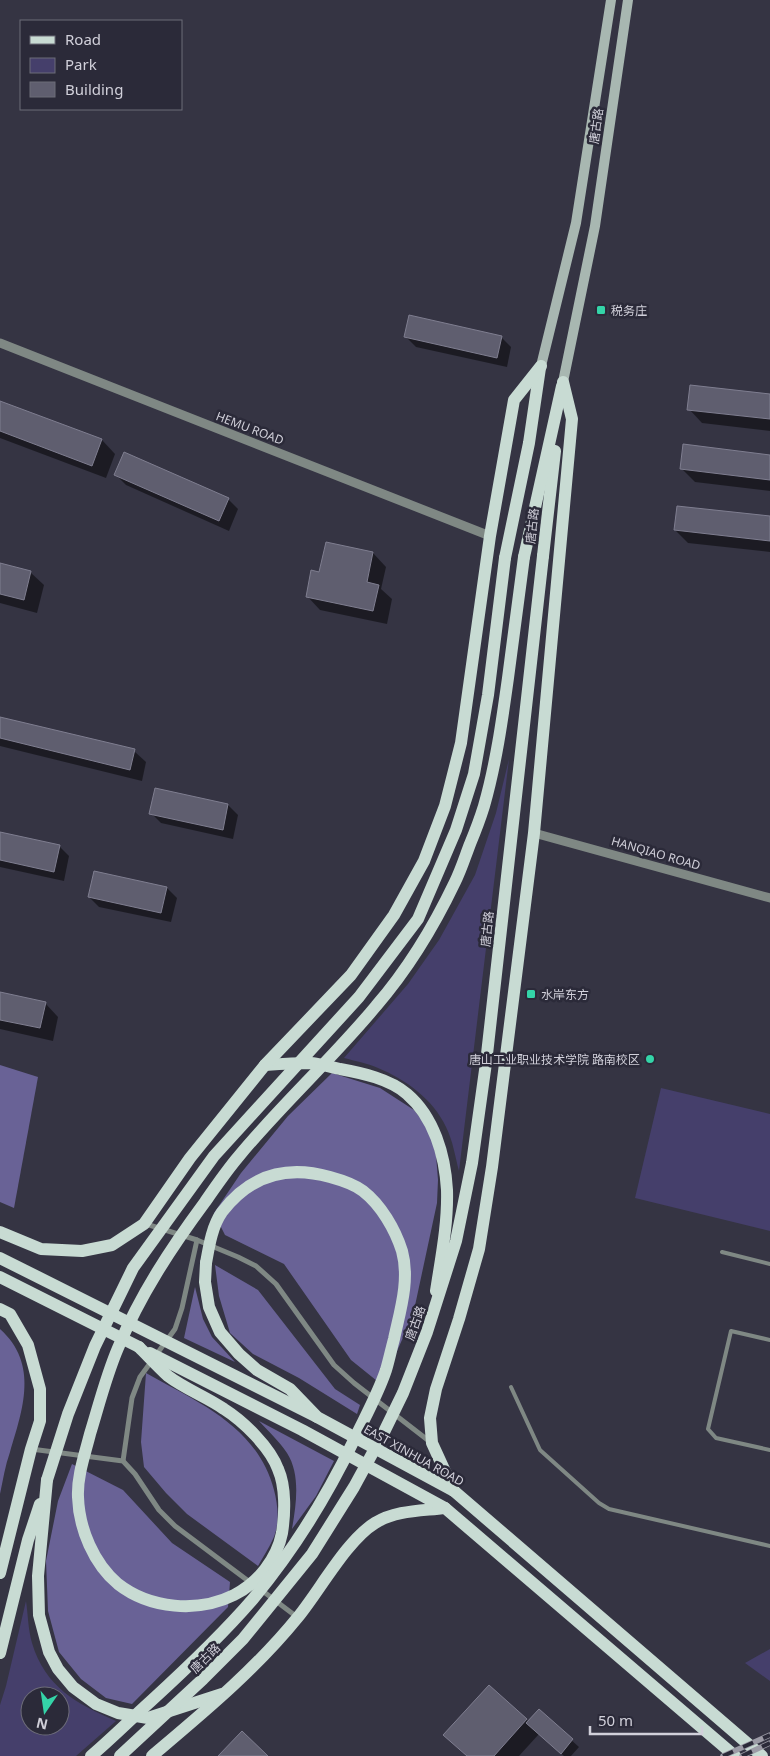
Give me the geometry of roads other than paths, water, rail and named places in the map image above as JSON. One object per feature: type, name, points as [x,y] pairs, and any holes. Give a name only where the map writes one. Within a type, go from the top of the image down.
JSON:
[{"type":"main road","name":"唐古路","points":[[0,1653],[28,1540],[68,1414],[95,1346],[133,1268],[214,1156],[359,997],[418,919],[456,830],[474,774],[488,695],[505,558],[529,443],[541,366],[576,223],[611,0]]},
{"type":"main road","name":"唐古路","points":[[120,1756],[203,1679],[243,1638],[312,1554],[354,1487],[403,1393],[432,1319],[456,1241],[472,1163],[486,1063],[563,382],[595,226],[628,0]]},
{"type":"main road","points":[[0,1232],[41,1249],[82,1251],[112,1245],[144,1224],[190,1158],[265,1065],[351,975],[394,915],[424,861],[445,806],[461,743],[490,536],[514,400],[541,366]]},
{"type":"main road","points":[[139,1347],[170,1377],[228,1410],[257,1438],[269,1452],[278,1468],[282,1484],[284,1507],[278,1549],[268,1566],[254,1582],[222,1601],[195,1606],[169,1606],[140,1597],[120,1585],[103,1569],[90,1546],[78,1497],[81,1466],[104,1382],[138,1305],[156,1271],[177,1239],[238,1157],[378,1004],[421,945],[457,879],[484,807],[498,747],[524,557],[563,382]]},
{"type":"main road","points":[[454,1491],[432,1443],[430,1418],[436,1389],[479,1249],[492,1167],[534,833],[572,419],[563,382]]},
{"type":"main road","points":[[265,1065],[312,1063],[352,1071],[383,1081],[407,1094],[421,1110],[434,1130],[437,1139],[447,1190],[445,1232],[432,1319]]},
{"type":"main road","points":[[91,1756],[192,1663],[253,1599],[292,1548],[335,1479],[366,1417],[386,1370],[403,1300],[404,1278],[402,1252],[391,1224],[379,1207],[363,1190],[345,1181],[312,1172],[292,1171],[275,1174],[249,1186],[221,1213],[211,1237],[206,1263],[205,1282],[209,1307],[220,1332],[256,1370],[290,1389],[317,1417]]},
{"type":"main road","name":"EAST XINHUA ROAD","points":[[0,1258],[317,1417],[454,1491],[762,1756]]},
{"type":"main road","points":[[0,1277],[302,1430],[445,1508],[735,1756]]},
{"type":"main road","points":[[0,1309],[10,1314],[28,1346],[40,1390],[40,1421],[31,1449],[0,1573]]},
{"type":"main road","points":[[47,1480],[38,1576],[39,1615],[49,1652],[58,1669],[73,1687],[96,1704],[118,1713],[148,1718],[228,1692]]},
{"type":"main road","points":[[152,1756],[228,1692],[298,1617],[356,1540],[375,1523],[402,1512],[445,1508]]},
{"type":"street","name":"HEMU ROAD","points":[[0,343],[490,536]]},
{"type":"street","name":"HANQIAO ROAD","points":[[534,833],[770,898]]},
{"type":"street","points":[[144,1224],[197,1240],[256,1266],[276,1284],[334,1365],[354,1383],[432,1443]]},
{"type":"street","points":[[123,1461],[132,1398],[140,1377],[175,1329],[182,1308],[197,1240]]},
{"type":"street","points":[[31,1449],[123,1461],[135,1474],[159,1510],[175,1526],[298,1617]]},
{"type":"lane","points":[[722,1252],[770,1264]]},
{"type":"lane","points":[[770,1340],[731,1331],[708,1429],[716,1438],[770,1450]]},
{"type":"lane","points":[[511,1387],[540,1450],[599,1503],[609,1508],[770,1546]]},
{"type":"railway","points":[[723,1756],[770,1735]]},
{"type":"railway","points":[[742,1756],[770,1743]]},
{"type":"place","name":"税务庄","points":[[601,310]]},
{"type":"place","name":"水岸东方","points":[[531,994]]},
{"type":"place","name":"唐山工业职业技术学院 路南校区","points":[[650,1059]]}]
